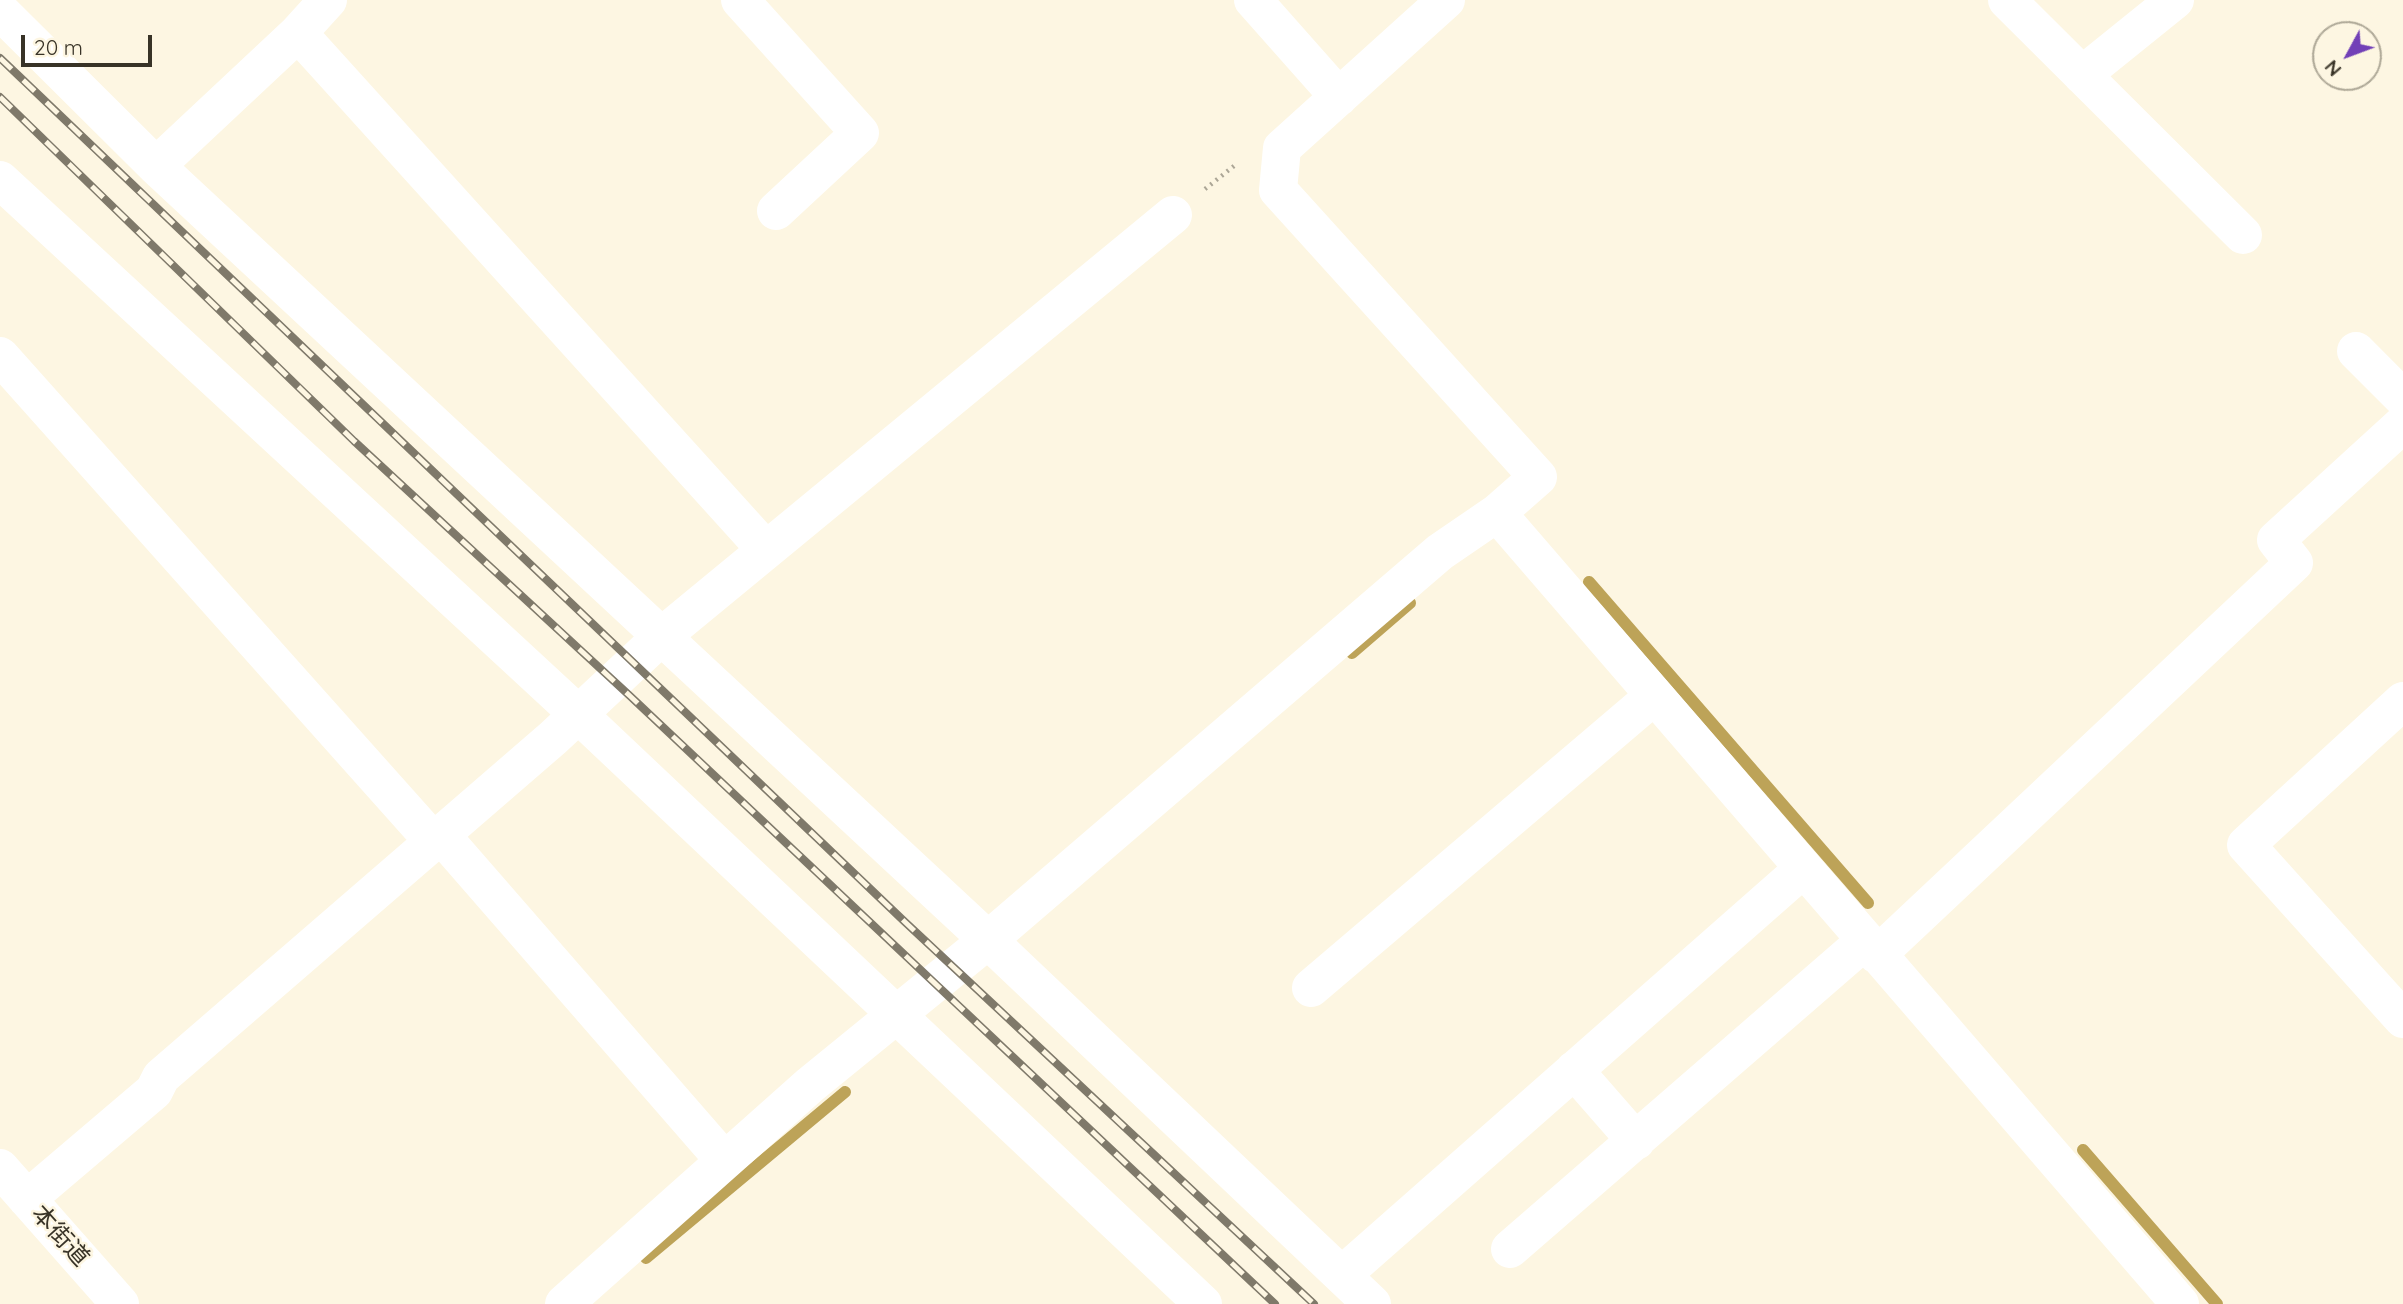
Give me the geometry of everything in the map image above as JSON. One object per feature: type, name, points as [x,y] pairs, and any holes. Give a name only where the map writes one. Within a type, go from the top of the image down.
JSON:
[{"type":"street","points":[[156,166],[298,33],[328,0]]},
{"type":"street","points":[[740,0],[860,133],[776,211]]},
{"type":"street","points":[[1253,0],[1339,97]]},
{"type":"street","points":[[565,1304],[810,1085],[988,940],[1440,552],[1497,513],[1538,477],[1278,190],[1282,148],[1446,0]]},
{"type":"street","points":[[2007,0],[2244,235]]},
{"type":"street","points":[[2082,75],[2175,0]]},
{"type":"street","points":[[9,10],[156,166],[988,940],[1372,1304]]},
{"type":"street","points":[[298,33],[766,550]]},
{"type":"street","points":[[0,180],[578,714],[1203,1304]]},
{"type":"street","points":[[27,1199],[154,1091],[161,1077],[578,714],[662,636],[1173,215]]},
{"type":"street","points":[[2356,351],[2403,398]]},
{"type":"street","points":[[0,356],[437,838],[724,1160]]},
{"type":"street","points":[[1510,1249],[1636,1141],[1871,948],[2294,563],[2276,540],[2403,424]]},
{"type":"street","points":[[1497,513],[2180,1304]]},
{"type":"street","points":[[1311,988],[1654,696]]},
{"type":"street","points":[[2403,701],[2246,845],[2403,1018]]},
{"type":"street","points":[[1342,1275],[1802,869]]},
{"type":"street","points":[[1574,1070],[1636,1141]]},
{"type":"street","name":"本街道","points":[[0,1168],[120,1304]]},
{"type":"path","points":[[1173,215],[1234,166],[1280,170]]},
{"type":"waterway","points":[[1589,582],[1868,903]]},
{"type":"waterway","points":[[1352,653],[1410,603]]},
{"type":"waterway","points":[[646,1258],[845,1092]]},
{"type":"waterway","points":[[2083,1150],[2217,1304]]},
{"type":"railway","points":[[0,58],[905,922],[1314,1304]]},
{"type":"railway","points":[[0,97],[354,441],[630,696],[1275,1304]]}]
